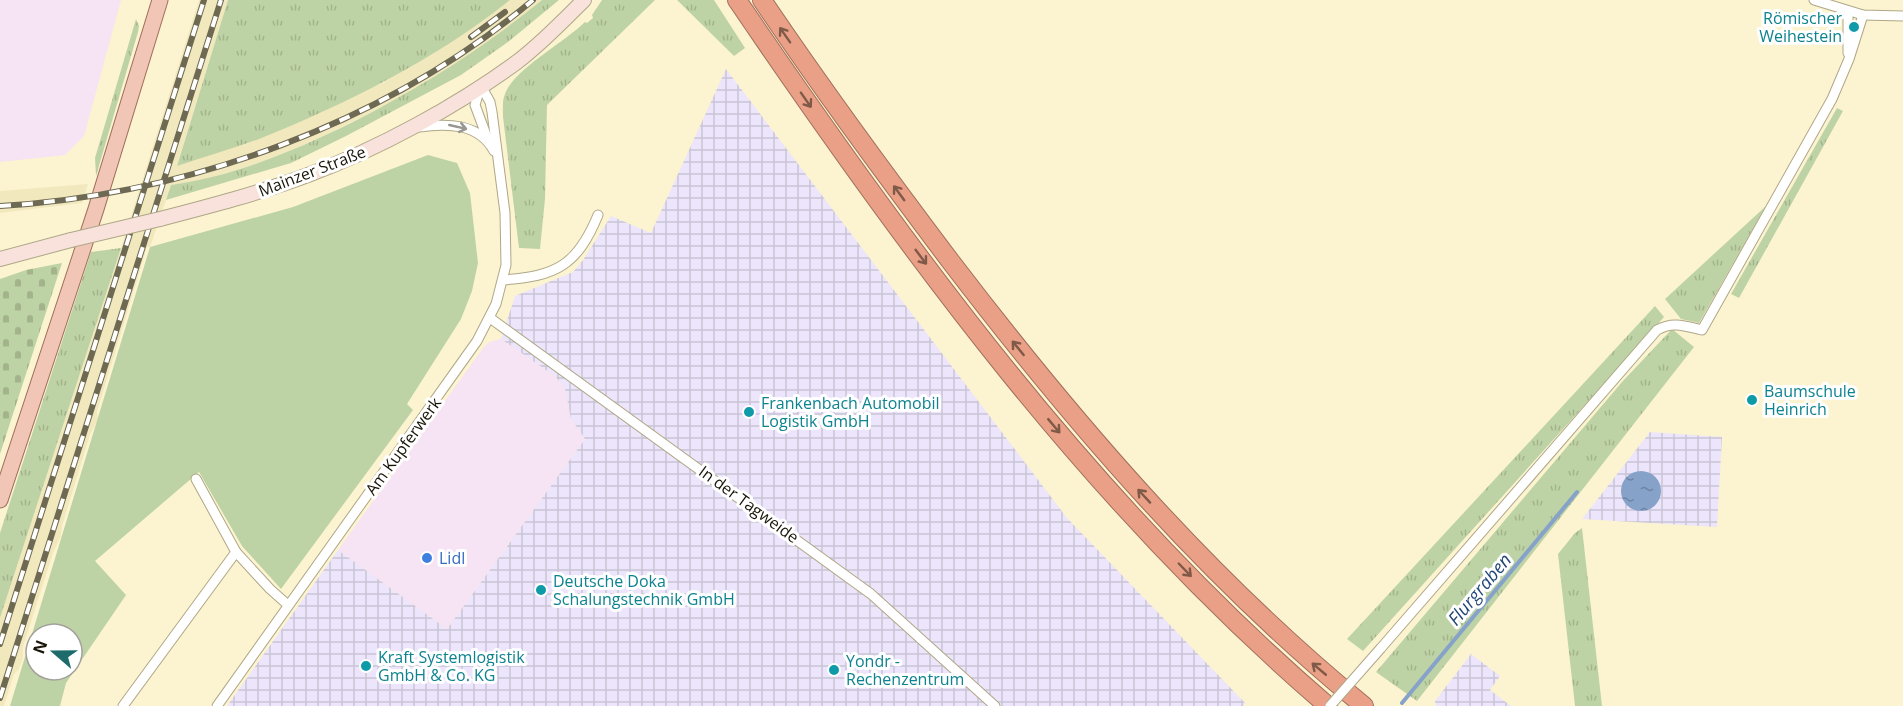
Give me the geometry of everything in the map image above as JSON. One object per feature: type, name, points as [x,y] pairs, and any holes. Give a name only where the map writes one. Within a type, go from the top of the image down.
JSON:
[{"type":"highway","points":[[737,0],[882,206],[976,330],[1040,408],[1169,554],[1249,634],[1329,706]]},
{"type":"highway","points":[[762,0],[906,203],[1017,348],[1093,439],[1172,526],[1244,600],[1364,706]]},
{"type":"main road","points":[[0,500],[96,209],[160,0]]},
{"type":"main road","name":"Mainzer Straße","points":[[0,259],[260,192],[348,159],[481,86],[518,61],[584,0]]},
{"type":"street","points":[[1814,0],[1843,6],[1863,15],[1903,16]]},
{"type":"street","points":[[1843,6],[1849,59]]},
{"type":"street","points":[[1329,706],[1657,330],[1667,324],[1702,330],[1832,99],[1849,59],[1863,15]]},
{"type":"street","name":"Am Kupferwerk","points":[[481,86],[475,105],[496,156]]},
{"type":"street","name":"Am Kupferwerk","points":[[217,706],[477,341],[496,304],[506,265],[505,213],[492,112],[490,102],[481,86]]},
{"type":"street","points":[[408,128],[453,124],[476,132],[488,140]]},
{"type":"street","points":[[503,280],[543,274],[567,264],[576,255],[598,215]]},
{"type":"street","name":"In der Tagweide","points":[[490,318],[871,594],[995,706]]},
{"type":"street","points":[[196,478],[236,552],[288,605]]},
{"type":"street","points":[[123,706],[236,552]]},
{"type":"shaded area","points":[[0,0],[121,0],[84,136],[65,155],[0,162]]},
{"type":"shaded area","points":[[199,0],[228,0],[177,165],[257,139],[383,83],[440,49],[510,0],[542,0],[501,34],[448,70],[392,102],[324,136],[271,159],[200,181],[171,185],[150,247],[147,247],[97,412],[98,419],[90,435],[61,536],[53,553],[31,622],[24,622],[23,657],[19,669],[14,674],[4,706],[0,706],[0,618]]},
{"type":"shaded area","points":[[726,69],[1067,518],[1245,703],[1243,706],[227,706],[338,550],[447,629],[585,439],[571,419],[565,389],[556,377],[501,339],[515,296],[573,272],[611,216],[651,233]]},
{"type":"shaded area","points":[[88,184],[82,203],[0,213],[0,191]]},
{"type":"shaded area","points":[[501,339],[556,377],[565,389],[571,419],[585,439],[447,629],[338,550],[483,348],[489,342]]},
{"type":"shaded area","points":[[1650,432],[1722,437],[1717,527],[1582,519]]},
{"type":"shaded area","points":[[1471,654],[1500,676],[1490,690],[1511,706],[1436,706],[1435,701]]},
{"type":"green space","points":[[228,0],[510,0],[452,42],[358,95],[259,139],[177,166]]},
{"type":"green space","points":[[542,0],[559,0],[508,42],[461,75],[291,163],[166,200],[171,185],[241,169],[286,153],[351,123],[426,81],[473,51]]},
{"type":"green space","points":[[602,0],[655,0],[547,105],[545,199],[540,249],[519,248],[503,117],[504,97],[518,75],[593,18],[592,15]]},
{"type":"green space","points":[[677,0],[714,0],[745,48],[734,56]]},
{"type":"green space","points":[[136,19],[139,26],[138,32],[96,176],[95,158]]},
{"type":"green space","points":[[1837,108],[1843,111],[1739,298],[1731,294]]},
{"type":"green space","points":[[428,155],[457,163],[470,193],[478,263],[472,291],[461,319],[407,404],[413,410],[281,589],[242,546],[199,472],[95,561],[126,595],[84,657],[84,622],[36,622],[150,247],[293,207]]},
{"type":"green space","points":[[1766,206],[1699,323],[1681,319],[1665,299]]},
{"type":"green space","points":[[121,248],[0,618],[0,533],[91,252]]},
{"type":"green space","points":[[62,263],[0,454],[0,279],[26,270]]},
{"type":"green space","points":[[1655,306],[1664,317],[1363,651],[1347,639]]},
{"type":"green space","points":[[1672,329],[1694,347],[1417,701],[1376,672],[1622,382]]},
{"type":"green space","points":[[1582,528],[1602,706],[1575,706],[1558,554]]},
{"type":"green space","points":[[24,660],[24,682],[67,682],[60,706],[10,706]]},
{"type":"water","points":[[1641,471],[1655,477],[1661,491],[1655,505],[1641,511],[1627,505],[1621,491],[1627,477]]},
{"type":"waterway","name":"Flurgraben","points":[[1402,703],[1577,492]]},
{"type":"railway","points":[[0,644],[204,0]]},
{"type":"railway","points":[[0,698],[221,0]]},
{"type":"railway","points":[[0,206],[71,199],[142,186],[213,168],[283,145],[350,116],[415,82],[476,43],[533,0]]},
{"type":"railway","points":[[471,37],[505,12]]},
{"type":"place","name":"Römischer Weihestein","points":[[1854,27]]},
{"type":"place","name":"Baumschule Heinrich","points":[[1752,400]]},
{"type":"place","name":"Frankenbach Automobil Logistik GmbH","points":[[749,412]]},
{"type":"place","name":"Lidl","points":[[427,558]]},
{"type":"place","name":"Deutsche Doka Schalungstechnik GmbH","points":[[541,590]]},
{"type":"place","name":"Kraft Systemlogistik GmbH & Co. KG","points":[[366,666]]},
{"type":"place","name":"Yondr - Rechenzentrum","points":[[834,670]]}]
